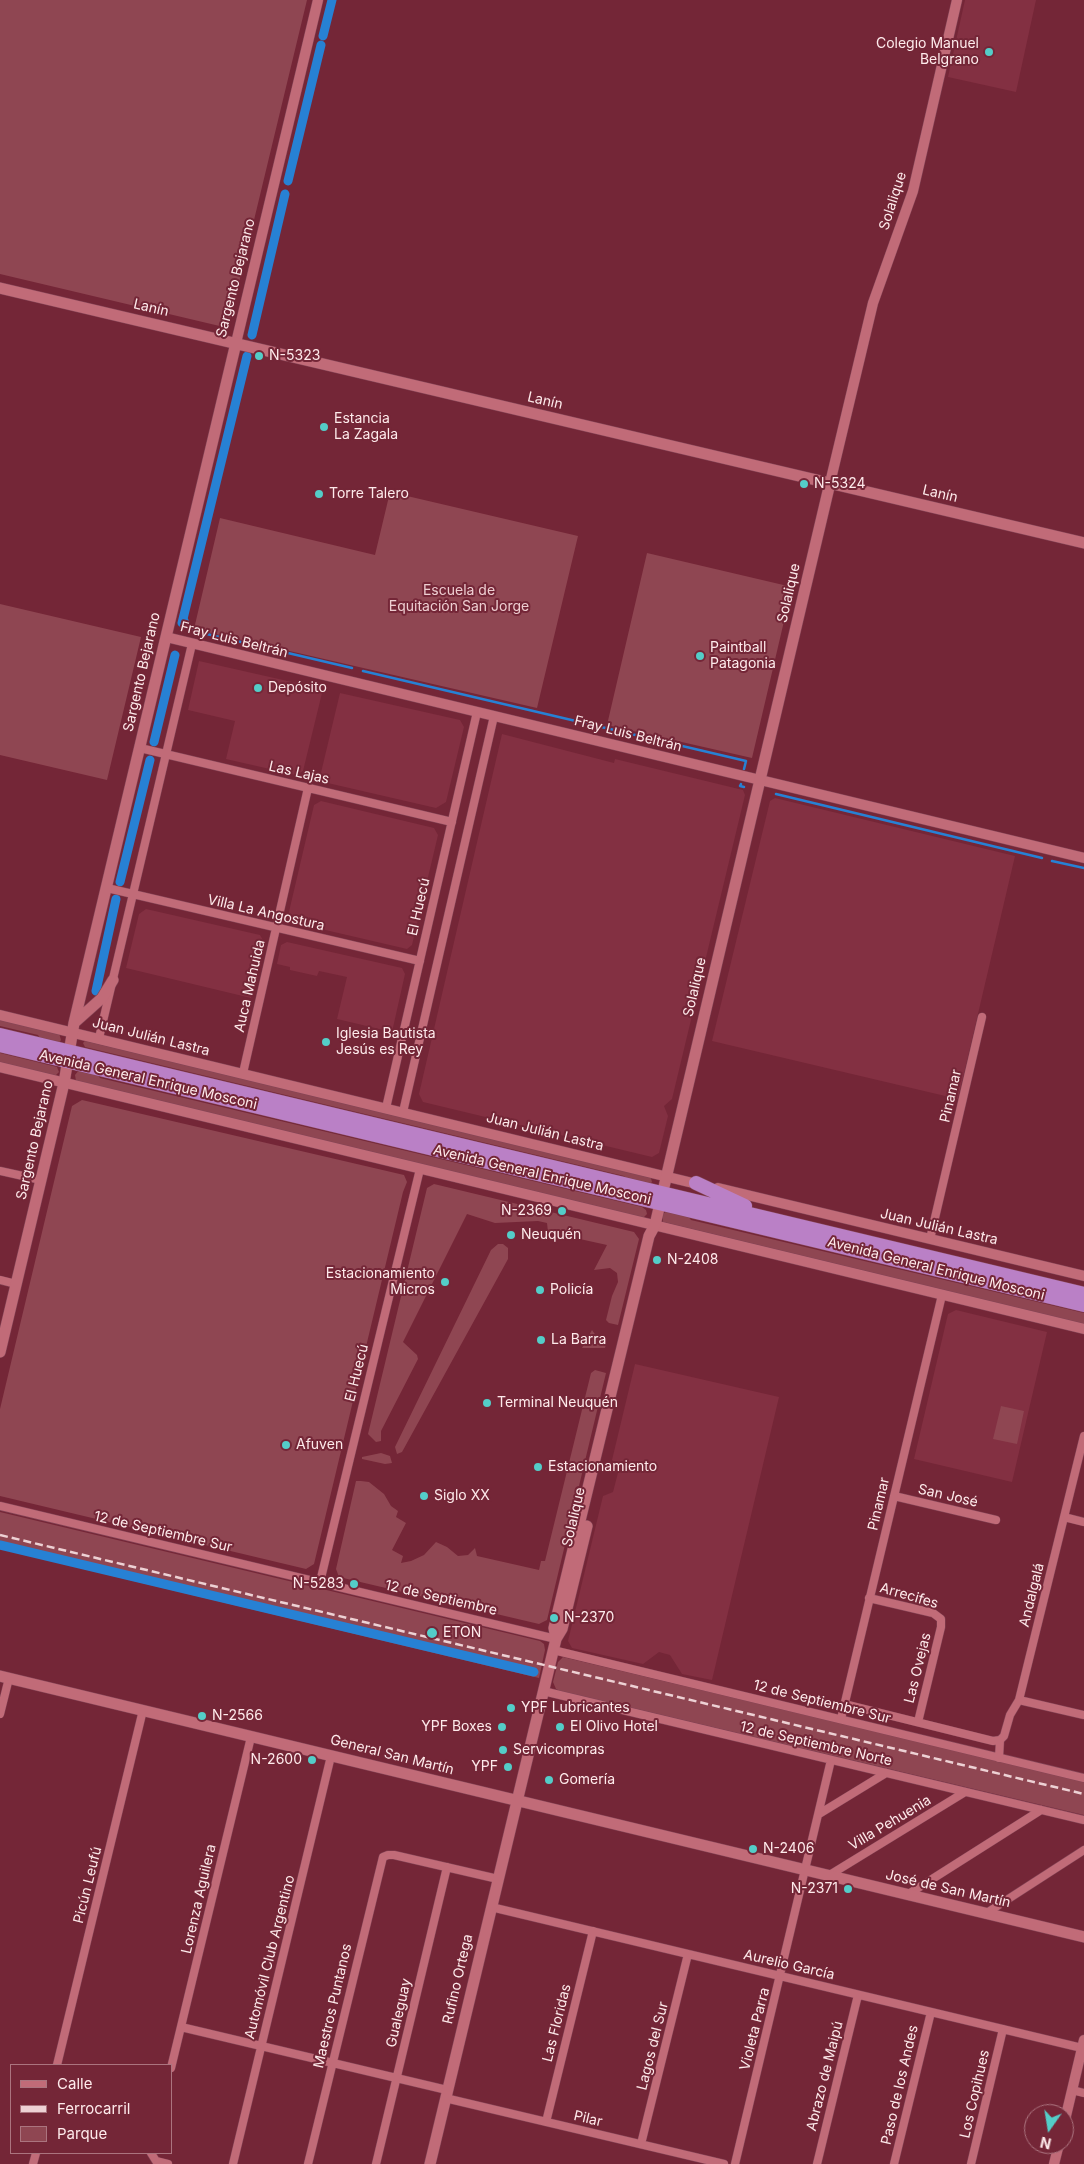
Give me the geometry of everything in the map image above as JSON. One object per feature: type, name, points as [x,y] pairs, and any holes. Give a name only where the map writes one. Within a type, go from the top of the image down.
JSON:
[{"type":"highway","name":"Avenida General Enrique Mosconi","points":[[0,1034],[68,1056]]},
{"type":"highway","name":"Avenida General Enrique Mosconi","points":[[0,1045],[68,1056],[661,1198],[1084,1305]]},
{"type":"highway","points":[[696,1183],[736,1203],[785,1223]]},
{"type":"highway","name":"Avenida General Enrique Mosconi","points":[[661,1198],[785,1223],[1084,1294]]},
{"type":"main road","name":"Lanín","points":[[0,288],[1084,543]]},
{"type":"main road","name":"Sargento Bejarano","points":[[0,1352],[64,1083],[73,1028],[236,343]]},
{"type":"main road","name":"Solalique","points":[[516,1801],[555,1644],[554,1628],[649,1236],[661,1198],[830,483]]},
{"type":"main road","points":[[73,1028],[102,998],[113,980]]},
{"type":"main road","name":"General San Martín","points":[[4,1677],[806,1870]]},
{"type":"main road","name":"Rufino Ortega","points":[[430,2164],[516,1801]]},
{"type":"main road","name":"José de San Martín","points":[[806,1870],[1084,1937]]},
{"type":"street","name":"Sargento Bejarano","points":[[236,343],[318,0]]},
{"type":"street","name":"Solalique","points":[[830,483],[873,303],[915,183],[957,0]]},
{"type":"street","name":"Fray Luis Beltrán","points":[[166,637],[1084,858]]},
{"type":"street","points":[[99,1038],[192,644]]},
{"type":"street","name":"El Huecú","points":[[386,1108],[477,712]]},
{"type":"street","points":[[403,1112],[494,716]]},
{"type":"street","name":"Las Lajas","points":[[140,748],[452,822]]},
{"type":"street","name":"Auca Mahuida","points":[[243,1073],[308,788]]},
{"type":"street","name":"Villa La Angostura","points":[[106,888],[420,961]]},
{"type":"street","name":"Juan Julián Lastra","points":[[0,1015],[73,1028],[99,1038],[1084,1276]]},
{"type":"street","name":"Pinamar","points":[[930,1239],[982,1017]]},
{"type":"street","points":[[0,1068],[1084,1329]]},
{"type":"street","name":"El Huecú","points":[[320,1582],[420,1169]]},
{"type":"street","points":[[0,1171],[40,1180]]},
{"type":"street","points":[[0,1280],[16,1284]]},
{"type":"street","name":"Pinamar","points":[[840,1719],[942,1295]]},
{"type":"street","name":"Andalgalá","points":[[999,1758],[1000,1740],[1004,1736],[1010,1715],[1019,1700],[1084,1436]]},
{"type":"street","name":"San José","points":[[894,1496],[996,1520]]},
{"type":"street","name":"12 de Septiembre Sur","points":[[0,1506],[320,1582]]},
{"type":"street","points":[[1064,1517],[1084,1522]]},
{"type":"street","name":"12 de Septiembre","points":[[320,1582],[555,1644]]},
{"type":"street","name":"Arrecifes","points":[[869,1598],[933,1613],[940,1618]]},
{"type":"street","name":"Las Ovejas","points":[[918,1722],[941,1627],[940,1618]]},
{"type":"street","name":"12 de Septiembre Sur","points":[[555,1644],[840,1719],[1084,1778]]},
{"type":"street","points":[[0,1714],[4,1677]]},
{"type":"street","name":"12 de Septiembre Norte","points":[[543,1692],[1084,1820]]},
{"type":"street","points":[[1019,1700],[1084,1715]]},
{"type":"street","points":[[844,1704],[993,1741],[1000,1740]]},
{"type":"street","name":"Picún Leufú","points":[[57,2064],[142,1710]]},
{"type":"street","name":"Lorenza Aguilera","points":[[172,2064],[251,1737]]},
{"type":"street","name":"Automóvil Club Argentino","points":[[233,2164],[331,1756]]},
{"type":"street","points":[[806,1870],[831,1760]]},
{"type":"street","points":[[819,1814],[886,1773]]},
{"type":"street","name":"Villa Pehuenia","points":[[828,1876],[965,1792]]},
{"type":"street","points":[[907,1895],[1041,1810]]},
{"type":"street","points":[[985,1914],[1084,1850]]},
{"type":"street","name":"Maestros Puntanos","points":[[308,2164],[380,1863],[385,1855],[394,1855],[447,1867]]},
{"type":"street","points":[[447,1867],[498,1879]]},
{"type":"street","name":"Gualeguay","points":[[376,2164],[447,1867]]},
{"type":"street","name":"Violeta Parra","points":[[735,2164],[806,1870]]},
{"type":"street","name":"Aurelio García","points":[[491,1907],[1003,2029],[1083,2044]]},
{"type":"street","name":"Las Floridas","points":[[546,2122],[593,1931]]},
{"type":"street","name":"Lagos del Sur","points":[[641,2144],[688,1954]]},
{"type":"street","name":"Abrazo de Maipú","points":[[817,2164],[858,1995]]},
{"type":"street","name":"Paso de los Andes","points":[[894,2164],[930,2012]]},
{"type":"street","name":"Pilar","points":[[181,2027],[396,2078],[546,2122],[724,2164]]},
{"type":"street","name":"Los Copihues","points":[[971,2164],[1003,2029]]},
{"type":"street","points":[[1069,2104],[1083,2044]]},
{"type":"street","points":[[1072,2090],[1084,2093]]},
{"type":"street","points":[[152,2155],[156,2161],[168,2164]]},
{"type":"shaded area","name":"Colegio Manuel Belgrano","points":[[965,0],[1036,0],[1016,92],[948,77]]},
{"type":"shaded area","points":[[199,661],[323,689],[303,771],[296,775],[226,759],[235,721],[188,710]]},
{"type":"shaded area","points":[[340,693],[460,720],[464,727],[446,802],[436,808],[319,781]]},
{"type":"shaded area","points":[[502,734],[614,763],[615,759],[743,790],[745,795],[672,1099],[664,1106],[668,1116],[659,1153],[652,1157],[423,1102],[419,1094]]},
{"type":"shaded area","points":[[775,798],[1015,856],[958,1099],[712,1041],[770,801]]},
{"type":"shaded area","points":[[321,801],[434,828],[438,835],[412,945],[407,949],[291,922],[288,916],[314,805]]},
{"type":"shaded area","points":[[146,909],[260,935],[264,942],[251,998],[126,968],[139,914]]},
{"type":"shaded area","points":[[287,942],[402,968],[405,974],[392,1032],[337,1019],[347,977],[319,971],[317,976],[290,970],[290,967],[277,964],[281,945]]},
{"type":"shaded area","points":[[956,1310],[1047,1332],[1012,1482],[914,1459],[948,1314]]},
{"type":"shaded area","points":[[635,1364],[779,1397],[712,1680],[682,1674],[670,1655],[659,1652],[643,1664],[572,1648],[568,1641],[603,1496],[613,1492],[619,1469],[612,1460]]},
{"type":"green space","points":[[0,0],[307,0],[228,328],[0,274]]},
{"type":"green space","name":"Escuela de Equitación San Jorge","points":[[390,492],[578,536],[537,708],[194,629],[220,518],[375,555]]},
{"type":"green space","name":"Paintball Patagonia","points":[[647,553],[792,587],[752,758],[607,725]]},
{"type":"green space","points":[[0,604],[141,637],[107,780],[0,755]]},
{"type":"green space","points":[[0,1019],[59,1033],[61,1040],[59,1043],[41,1040],[38,1035],[0,1026]]},
{"type":"green space","points":[[85,1041],[650,1175],[652,1182],[650,1184],[627,1181],[624,1176],[85,1047],[83,1043]]},
{"type":"green space","points":[[0,1053],[57,1067],[59,1072],[55,1076],[0,1063]]},
{"type":"green space","points":[[79,1070],[97,1073],[100,1078],[642,1207],[646,1210],[647,1214],[643,1218],[76,1081],[75,1075]]},
{"type":"green space","points":[[82,1100],[404,1175],[407,1182],[403,1192],[314,1564],[306,1569],[0,1496],[0,1409],[72,1106]]},
{"type":"green space","points":[[434,1184],[634,1232],[639,1239],[618,1325],[609,1323],[606,1320],[612,1296],[618,1282],[617,1273],[610,1268],[594,1270],[607,1245],[548,1232],[547,1223],[538,1221],[495,1223],[467,1214],[403,1342],[417,1355],[418,1359],[381,1431],[381,1441],[376,1442],[368,1434],[427,1188]]},
{"type":"green space","points":[[667,1211],[686,1214],[691,1220],[1084,1313],[1084,1324],[663,1222],[663,1214]]},
{"type":"green space","points":[[498,1244],[503,1244],[508,1248],[508,1259],[402,1452],[397,1454],[395,1447],[491,1250]]},
{"type":"green space","points":[[592,1330],[599,1340],[606,1344],[605,1348],[582,1348]]},
{"type":"green space","points":[[595,1370],[606,1373],[547,1620],[539,1624],[339,1577],[336,1569],[356,1481],[369,1482],[384,1494],[391,1506],[398,1511],[396,1517],[406,1523],[392,1550],[403,1556],[401,1563],[424,1555],[436,1542],[447,1547],[458,1556],[468,1555],[475,1548],[477,1556],[539,1570],[541,1561],[545,1561],[591,1373]]},
{"type":"green space","points":[[1001,1406],[1024,1411],[1017,1444],[993,1439]]},
{"type":"green space","points":[[381,1453],[390,1456],[392,1463],[385,1464],[362,1459],[362,1457]]},
{"type":"green space","points":[[0,1512],[540,1641],[544,1644],[545,1650],[539,1678],[0,1549]]},
{"type":"green space","points":[[563,1657],[1084,1781],[1084,1815],[560,1691],[556,1689],[553,1682],[558,1662]]},
{"type":"waterway","points":[[323,36],[332,0]]},
{"type":"waterway","points":[[288,181],[321,45]]},
{"type":"waterway","points":[[252,335],[285,194]]},
{"type":"waterway","points":[[182,623],[247,356]]},
{"type":"waterway","points":[[184,615],[194,631],[352,668]]},
{"type":"waterway","points":[[154,742],[175,655]]},
{"type":"waterway","points":[[363,671],[746,761],[744,769]]},
{"type":"waterway","points":[[120,882],[150,760]]},
{"type":"waterway","points":[[741,784],[740,786],[744,787]]},
{"type":"waterway","points":[[776,794],[1042,858]]},
{"type":"waterway","points":[[1052,861],[1084,868]]},
{"type":"waterway","points":[[96,991],[116,899]]},
{"type":"waterway","points":[[0,1545],[534,1672]]},
{"type":"railway","points":[[0,1535],[1084,1794]]},
{"type":"place","name":"Colegio Manuel Belgrano","points":[[989,52]]},
{"type":"place","name":"N-5323","points":[[259,356]]},
{"type":"place","name":"Estancia La Zagala","points":[[324,427]]},
{"type":"place","name":"N-5324","points":[[804,484]]},
{"type":"place","name":"Torre Talero","points":[[319,494]]},
{"type":"place","name":"Paintball Patagonia","points":[[700,656]]},
{"type":"place","name":"Depósito","points":[[258,688]]},
{"type":"place","name":"Iglesia Bautista Jesús es Rey","points":[[326,1042]]},
{"type":"place","name":"N-2369","points":[[562,1211]]},
{"type":"place","name":"Neuquén","points":[[511,1235]]},
{"type":"place","name":"N-2408","points":[[657,1260]]},
{"type":"place","name":"Estacionamiento Micros","points":[[445,1282]]},
{"type":"place","name":"Policía","points":[[540,1290]]},
{"type":"place","name":"La Barra","points":[[541,1340]]},
{"type":"place","name":"Terminal Neuquén","points":[[487,1403]]},
{"type":"place","name":"Afuven","points":[[286,1445]]},
{"type":"place","name":"Estacionamiento","points":[[538,1467]]},
{"type":"place","name":"Siglo XX","points":[[424,1496]]},
{"type":"place","name":"N-5283","points":[[354,1584]]},
{"type":"place","name":"N-2370","points":[[554,1618]]},
{"type":"place","name":"ETON","points":[[432,1633]]},
{"type":"place","name":"YPF Lubricantes","points":[[511,1708]]},
{"type":"place","name":"N-2566","points":[[202,1716]]},
{"type":"place","name":"YPF Boxes","points":[[502,1727]]},
{"type":"place","name":"El Olivo Hotel","points":[[560,1727]]},
{"type":"place","name":"Servicompras","points":[[503,1750]]},
{"type":"place","name":"N-2600","points":[[312,1760]]},
{"type":"place","name":"YPF","points":[[508,1767]]},
{"type":"place","name":"Gomería","points":[[549,1780]]},
{"type":"place","name":"N-2406","points":[[753,1849]]},
{"type":"place","name":"N-2371","points":[[848,1889]]}]
